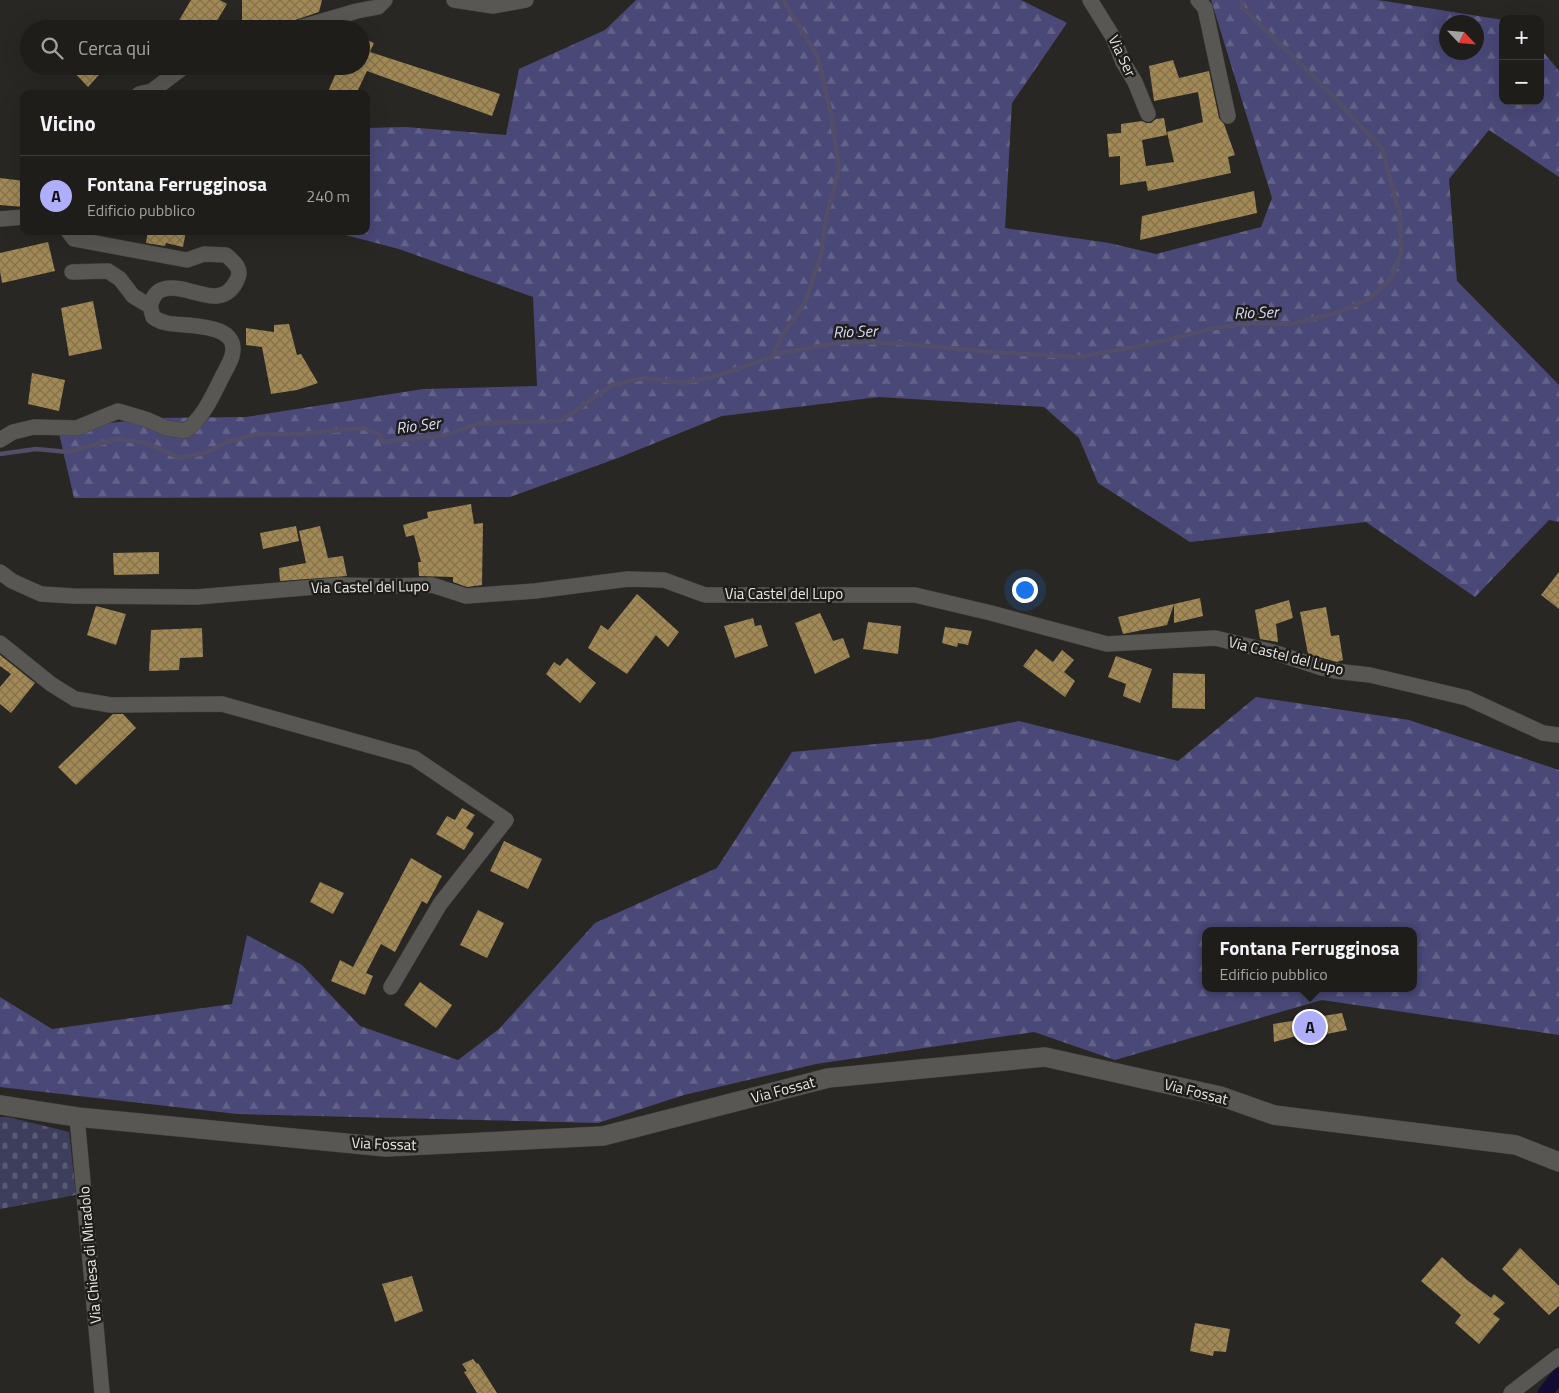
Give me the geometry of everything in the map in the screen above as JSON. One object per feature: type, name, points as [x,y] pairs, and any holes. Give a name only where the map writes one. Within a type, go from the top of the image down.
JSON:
[{"type":"street","points":[[325,20],[378,7],[385,0]]},
{"type":"street","points":[[454,0],[493,6],[526,0]]},
{"type":"street","name":"Via Ser","points":[[1090,0],[1113,37],[1148,114]]},
{"type":"street","points":[[1198,0],[1205,8],[1228,116]]},
{"type":"street","points":[[153,90],[173,75]]},
{"type":"street","points":[[0,219],[20,218]]},
{"type":"street","points":[[0,440],[13,432],[34,427],[77,428],[118,412],[148,420],[166,428],[185,431],[194,425],[212,396],[232,357],[233,347],[227,335],[216,329],[164,323],[153,317],[150,306],[154,295],[164,289],[174,288],[217,297],[234,288],[240,276],[237,265],[226,255],[204,254],[187,260],[74,239],[71,235]]},
{"type":"street","points":[[72,272],[108,271],[120,279],[133,296],[150,306]]},
{"type":"street","name":"Via Castel del Lupo","points":[[0,572],[12,581],[41,594],[72,596],[197,597],[338,585],[432,585],[466,596],[535,591],[628,579],[664,580],[705,595],[915,595],[1107,644],[1214,638],[1273,652],[1322,668],[1370,674],[1467,698],[1543,733],[1559,735]]},
{"type":"street","points":[[0,643],[51,684],[75,699],[111,705],[222,704],[414,758],[506,820],[440,904],[391,987]]},
{"type":"street","name":"Via Fossat","points":[[0,1105],[77,1117],[386,1147],[603,1136],[828,1078],[1045,1057],[1220,1096],[1274,1116],[1516,1145],[1559,1162]]},
{"type":"street","name":"Via Chiesa di Miradolo","points":[[77,1117],[102,1393]]},
{"type":"street","points":[[1511,1393],[1559,1356]]},
{"type":"green space","points":[[636,0],[1021,0],[1067,23],[1012,103],[1005,228],[1109,243],[1156,254],[1261,227],[1272,198],[1211,0],[1378,0],[1472,15],[1439,15],[1439,60],[1484,60],[1484,17],[1499,19],[1499,105],[1544,105],[1544,53],[1559,71],[1559,177],[1489,130],[1449,179],[1457,281],[1559,385],[1559,522],[1549,520],[1475,597],[1366,522],[1190,542],[1098,483],[1079,438],[1044,407],[879,397],[722,416],[618,458],[510,497],[74,498],[58,429],[153,418],[246,417],[423,389],[537,386],[533,297],[399,249],[345,235],[370,235],[370,128],[406,127],[506,135],[519,69],[605,30]]},
{"type":"green space","points":[[1256,697],[1409,720],[1559,770],[1559,1035],[1322,1000],[1115,1060],[1034,1032],[816,1064],[684,1095],[598,1123],[237,1114],[0,1087],[0,997],[52,1029],[232,1004],[247,935],[302,965],[360,1026],[458,1060],[499,1029],[595,923],[717,868],[792,752],[929,739],[1019,721],[1178,761]]},
{"type":"green space","points":[[0,1117],[8,1117],[69,1132],[76,1195],[0,1209]]},
{"type":"building","points":[[191,0],[220,0],[227,4],[217,20],[179,20]]},
{"type":"building","points":[[242,0],[322,0],[319,12],[295,20],[242,20]]},
{"type":"building","points":[[370,41],[374,43],[370,52]]},
{"type":"building","points":[[370,52],[500,94],[492,116],[370,72]]},
{"type":"building","points":[[1173,60],[1179,78],[1209,71],[1219,118],[1224,124],[1235,155],[1228,157],[1231,173],[1148,191],[1146,181],[1120,185],[1120,156],[1109,157],[1107,134],[1121,133],[1121,124],[1142,121],[1151,123],[1156,119],[1164,118],[1167,135],[1142,140],[1146,166],[1174,162],[1167,132],[1203,122],[1198,92],[1154,101],[1149,66]]},
{"type":"building","points":[[77,75],[99,75],[88,87]]},
{"type":"building","points":[[335,75],[365,75],[358,90],[329,90]]},
{"type":"building","points":[[0,178],[20,180],[20,207],[0,205]]},
{"type":"building","points":[[1254,191],[1257,213],[1140,240],[1142,216]]},
{"type":"building","points":[[147,235],[185,235],[183,247],[166,243],[165,246],[146,243]]},
{"type":"building","points":[[48,242],[55,271],[2,283],[0,253]]},
{"type":"building","points":[[93,301],[102,349],[69,356],[61,308]]},
{"type":"building","points":[[289,324],[297,355],[301,354],[318,383],[297,390],[271,394],[262,347],[246,345],[246,328],[274,332],[274,325]]},
{"type":"building","points":[[32,373],[65,380],[59,411],[28,404]]},
{"type":"building","points":[[471,504],[474,524],[483,523],[482,585],[467,587],[453,582],[453,577],[419,576],[418,562],[421,562],[414,535],[406,537],[403,525],[428,518],[427,512]]},
{"type":"building","points":[[296,526],[299,541],[263,549],[260,533]]},
{"type":"building","points":[[320,526],[328,558],[343,556],[347,576],[280,581],[279,568],[306,563],[299,531]]},
{"type":"building","points":[[159,552],[159,574],[114,575],[113,553]]},
{"type":"building","points":[[1559,572],[1559,609],[1541,595]]},
{"type":"building","points":[[637,594],[679,632],[668,647],[656,635],[627,674],[588,648],[601,625],[608,630]]},
{"type":"building","points":[[1200,598],[1203,616],[1174,623],[1174,604]]},
{"type":"building","points":[[1289,600],[1293,618],[1276,624],[1278,642],[1260,639],[1255,610]]},
{"type":"building","points":[[1174,604],[1167,625],[1123,634],[1118,617]]},
{"type":"building","points":[[96,606],[126,614],[116,645],[87,635]]},
{"type":"building","points":[[1326,607],[1331,636],[1339,635],[1343,660],[1337,662],[1308,654],[1300,612]]},
{"type":"building","points":[[820,613],[833,641],[843,638],[850,657],[815,674],[795,623]]},
{"type":"building","points":[[753,618],[755,626],[761,625],[768,646],[735,658],[724,626]]},
{"type":"building","points":[[868,622],[901,626],[898,654],[863,649]]},
{"type":"building","points":[[945,627],[972,631],[968,645],[958,643],[957,647],[942,643]]},
{"type":"building","points":[[202,628],[203,657],[180,658],[179,670],[149,671],[151,630]]},
{"type":"building","points":[[1036,649],[1053,662],[1062,650],[1074,660],[1064,672],[1075,681],[1065,697],[1023,666]]},
{"type":"building","points":[[0,655],[35,683],[11,713],[0,704],[0,687],[11,674],[0,666]]},
{"type":"building","points":[[1116,656],[1152,669],[1140,703],[1123,696],[1126,684],[1108,677]]},
{"type":"building","points":[[567,658],[596,683],[580,703],[546,674],[554,662],[560,666]]},
{"type":"building","points":[[1173,673],[1205,674],[1205,709],[1172,708]]},
{"type":"building","points":[[113,714],[123,714],[136,728],[76,785],[58,767]]},
{"type":"building","points":[[462,808],[475,815],[466,828],[474,833],[464,850],[436,834],[447,816],[455,820]]},
{"type":"building","points":[[504,841],[542,859],[528,889],[490,871]]},
{"type":"building","points":[[411,858],[442,876],[427,904],[422,901],[395,952],[381,944],[366,973],[373,976],[365,995],[331,981],[340,960],[353,967]]},
{"type":"building","points":[[320,882],[344,893],[333,914],[310,902]]},
{"type":"building","points":[[478,910],[504,923],[487,958],[460,945]]},
{"type":"building","points":[[420,982],[452,1005],[436,1028],[404,1005]]},
{"type":"building","points":[[1342,1013],[1347,1030],[1306,1038],[1300,1035],[1274,1042],[1273,1024]]},
{"type":"building","points":[[1520,1248],[1559,1286],[1559,1306],[1549,1315],[1502,1269]]},
{"type":"building","points":[[1442,1257],[1467,1280],[1491,1298],[1494,1294],[1505,1303],[1493,1314],[1500,1319],[1479,1344],[1455,1323],[1461,1315],[1421,1281]]},
{"type":"building","points":[[412,1276],[423,1311],[395,1322],[382,1284]]},
{"type":"building","points":[[1195,1323],[1230,1329],[1226,1352],[1214,1351],[1213,1356],[1190,1351]]},
{"type":"building","points":[[473,1359],[478,1363],[497,1393],[477,1393],[464,1372],[467,1371],[462,1364]]},
{"type":"waterway","name":"Rio Ser","points":[[0,454],[36,449],[68,452],[117,439],[147,443],[179,458],[205,453],[230,441],[257,434],[299,434],[364,428],[379,434],[383,442],[446,435],[479,423],[561,421],[612,385],[644,378],[682,383],[713,377],[772,357],[781,337],[805,302],[821,255],[826,218],[839,169],[831,114],[818,57],[783,0]]},
{"type":"waterway","name":"Rio Ser","points":[[775,354],[843,342],[898,343],[989,352],[1079,357],[1146,345],[1215,328],[1253,323],[1291,324],[1336,313],[1369,299],[1391,278],[1401,255],[1400,215],[1382,149],[1331,94],[1243,8],[1241,0]]},
{"type":"waterway","points":[[1545,1393],[1559,1375]]},
{"type":"place","name":"Fontana Ferrugginosa","points":[[1310,1027]]}]
